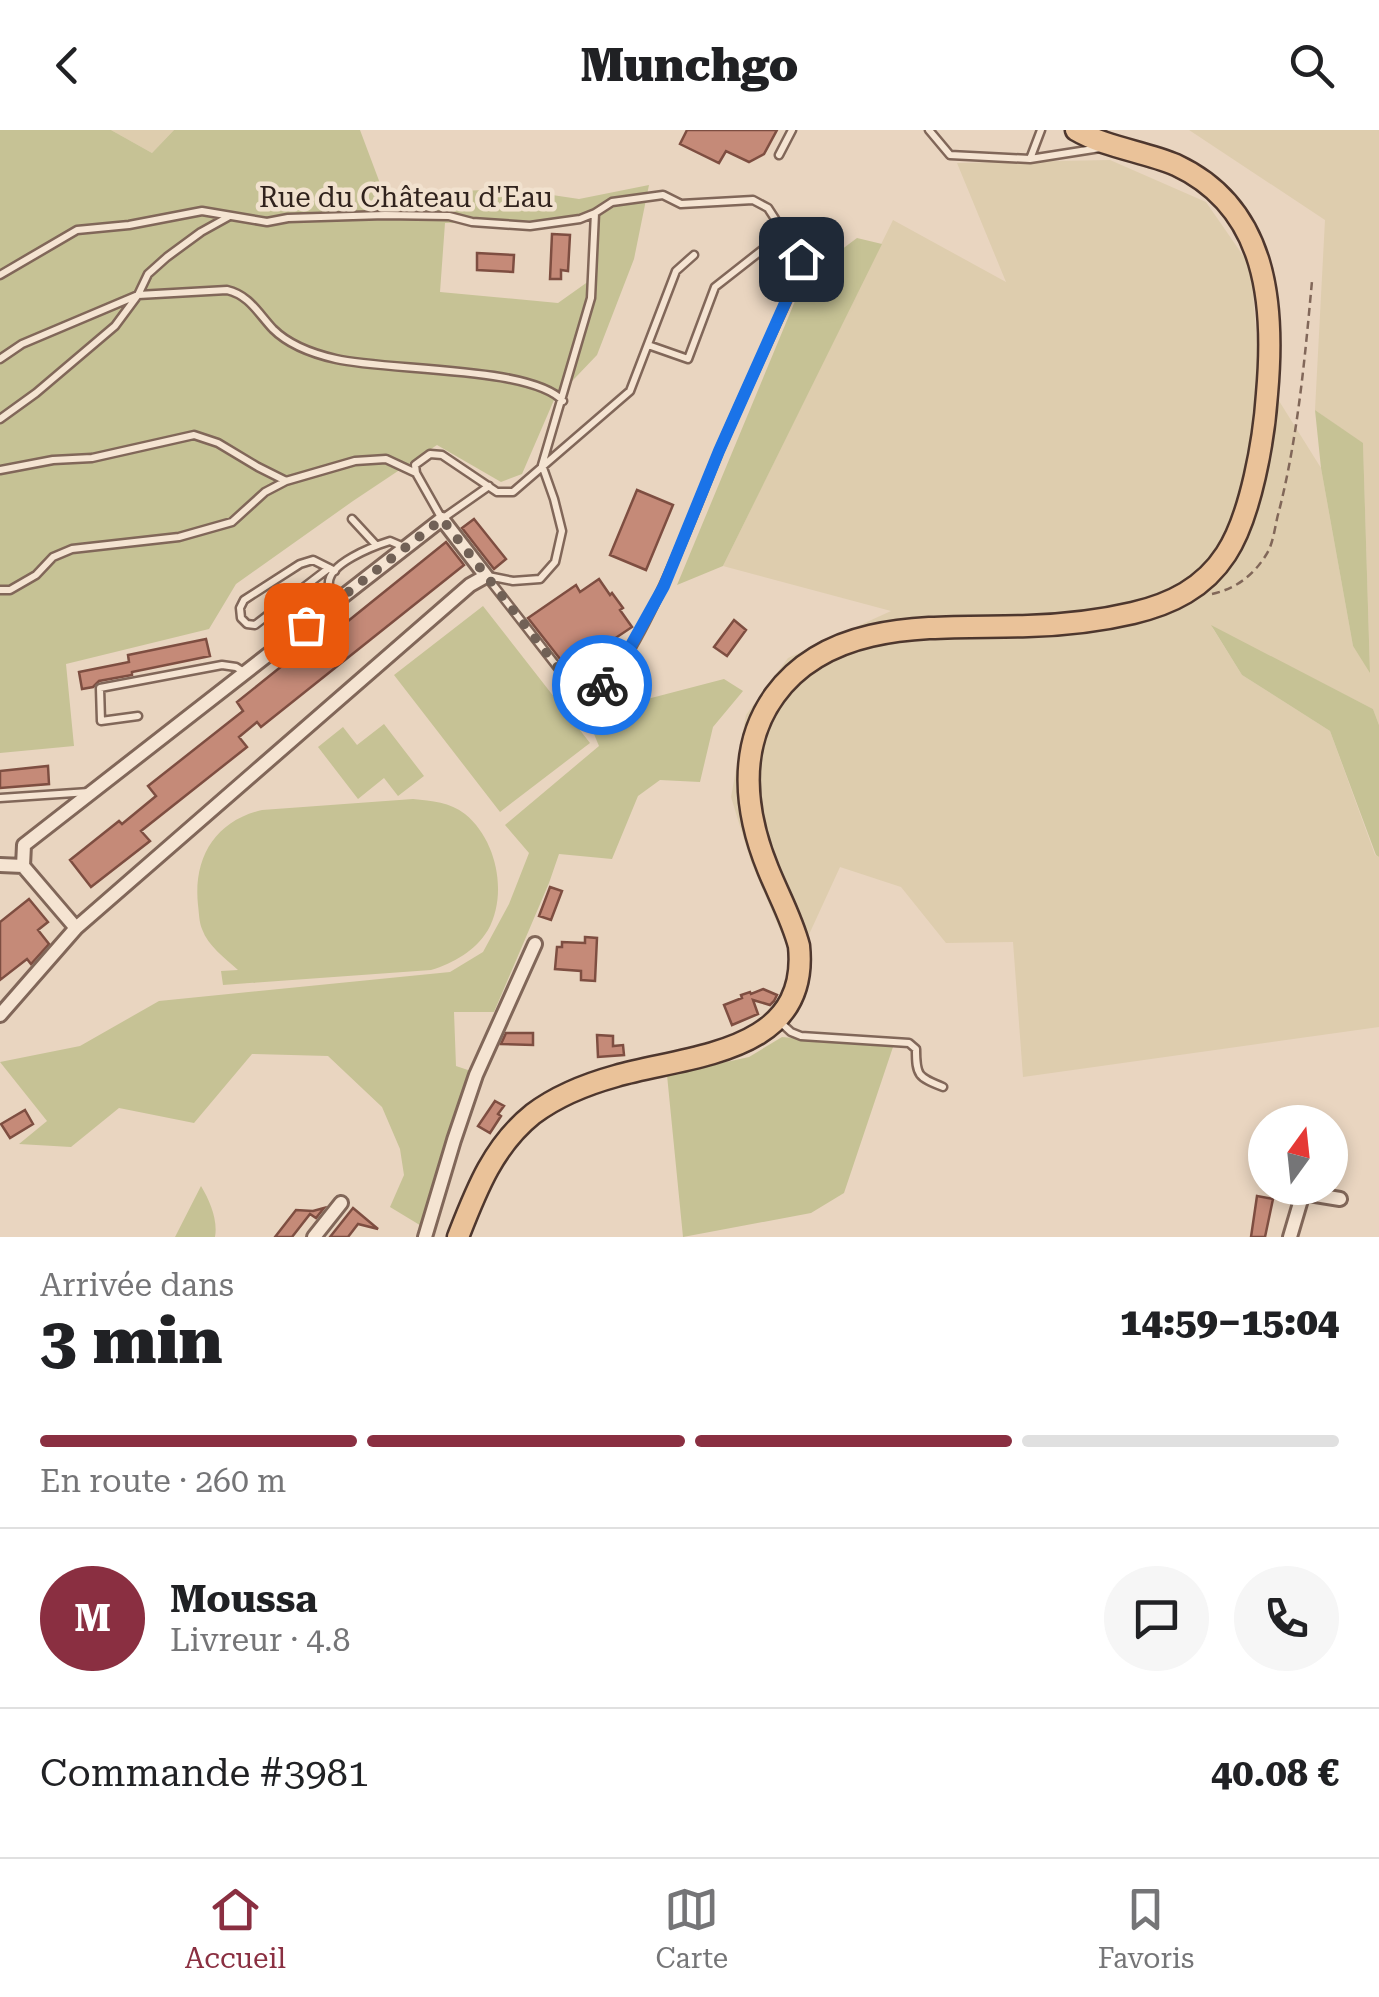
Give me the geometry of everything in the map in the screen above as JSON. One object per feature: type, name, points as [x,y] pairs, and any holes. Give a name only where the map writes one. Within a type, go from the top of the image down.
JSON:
[{"type":"main road","points":[[458,1237],[490,1164],[519,1126],[543,1107],[583,1087],[751,1040],[778,1020],[790,1002],[798,980],[799,946],[757,839],[748,794],[750,754],[764,712],[791,678],[827,652],[890,631],[1033,626],[1092,620],[1158,606],[1190,591],[1209,575],[1230,547],[1254,475],[1266,415],[1269,324],[1258,256],[1232,209],[1210,186],[1176,166],[1076,130]]},
{"type":"street","points":[[0,1015],[76,928],[470,585],[486,576],[442,519],[24,845],[23,866],[76,928]]},
{"type":"street","points":[[0,865],[23,866]]},
{"type":"street","points":[[426,1237],[476,1075],[534,944]]},
{"type":"street","points":[[314,1237],[340,1202]]},
{"type":"street","points":[[1290,1237],[1295,1205]]},
{"type":"lane","points":[[779,154],[792,130]]},
{"type":"lane","points":[[929,130],[950,155],[1030,159],[1115,146]]},
{"type":"lane","points":[[1030,159],[1041,130]]},
{"type":"lane","name":"Rue du Château d'Eau","points":[[0,275],[77,230],[129,225],[202,210],[267,222],[288,218],[449,216],[472,222],[530,226],[594,214],[612,202],[663,195],[681,204],[753,200],[768,208],[785,232]]},
{"type":"lane","points":[[486,576],[513,581],[540,579],[555,562],[562,531],[542,465],[591,298],[594,214]]},
{"type":"lane","name":"Rue du Château d'Eau","points":[[0,420],[115,326],[148,274],[167,257],[228,216]]},
{"type":"lane","points":[[486,576],[573,687],[595,692],[608,681],[664,586],[798,274],[801,259],[785,232],[716,288],[688,359],[648,345]]},
{"type":"lane","points":[[489,486],[442,519],[415,465],[430,454],[442,455],[489,486],[497,492],[513,492],[630,390],[676,271],[694,255]]},
{"type":"lane","name":"Rue du Château d'Eau","points":[[0,358],[22,344],[138,295],[227,290],[240,293],[274,330],[296,345],[332,358],[376,366],[477,372],[538,386],[563,401]]},
{"type":"lane","points":[[0,470],[53,460],[92,458],[194,435],[218,442],[286,481]]},
{"type":"lane","points":[[0,590],[10,590],[36,575],[53,556],[72,549],[179,538],[232,522],[264,492],[286,481],[355,461],[386,460],[416,473]]},
{"type":"lane","points":[[352,520],[376,546]]},
{"type":"lane","points":[[332,569],[313,560],[300,564],[244,600],[240,618],[256,625],[332,569],[376,546],[390,541],[405,548]]},
{"type":"lane","points":[[332,569],[329,584],[337,601]]},
{"type":"lane","points":[[138,716],[100,722],[100,688],[222,665],[245,672]]},
{"type":"lane","points":[[0,798],[92,792]]},
{"type":"lane","points":[[778,1020],[801,1036],[908,1043],[916,1049],[916,1070],[923,1079],[943,1087]]},
{"type":"path","points":[[1190,591],[1228,591],[1246,580],[1268,552],[1286,482],[1305,359],[1312,281]]},
{"type":"shaded area","points":[[0,130],[111,130],[152,153],[174,130],[360,130],[384,194],[512,189],[579,199],[649,185],[634,259],[597,355],[554,400],[522,474],[501,482],[437,445],[236,584],[209,629],[66,664],[74,746],[0,753]],"holes":[[[590,219],[598,232],[589,281],[558,303],[440,292],[445,223]]]},
{"type":"shaded area","points":[[111,130],[174,130],[152,153]]},
{"type":"shaded area","points":[[1189,130],[1379,130],[1379,725],[1373,709],[1212,627],[1242,675],[1330,731],[1375,855],[1379,857],[1379,1027],[1023,1077],[1013,942],[946,943],[901,887],[840,867],[795,965],[751,862],[731,797],[746,715],[788,658],[891,611],[723,566],[893,220],[1006,282],[957,163],[1110,160],[1206,202],[1251,267],[1259,369],[1321,468],[1353,646],[1370,671],[1363,444],[1315,410],[1325,220]]},
{"type":"shaded area","points":[[857,238],[882,244],[723,566],[677,585],[805,277]]},
{"type":"shaded area","points":[[1315,410],[1363,443],[1370,673],[1353,646],[1321,468]]},
{"type":"shaded area","points":[[483,606],[590,743],[500,812],[394,675]]},
{"type":"shaded area","points":[[1211,625],[1373,709],[1379,725],[1379,857],[1330,731],[1242,675]]},
{"type":"shaded area","points":[[724,679],[743,691],[713,727],[700,782],[660,780],[638,796],[612,859],[559,854],[494,1012],[454,1012],[456,1066],[471,1071],[423,1227],[390,1207],[404,1175],[400,1149],[382,1107],[328,1056],[252,1054],[194,1123],[119,1108],[71,1147],[19,1144],[47,1121],[0,1062],[80,1046],[159,1001],[450,972],[483,952],[509,904],[529,853],[505,825],[599,746],[586,715]]},
{"type":"shaded area","points":[[384,724],[424,776],[398,796],[384,778],[358,799],[318,747],[343,727],[357,745]]},
{"type":"shaded area","points":[[413,799],[441,803],[465,814],[492,853],[497,900],[488,930],[477,944],[456,960],[431,970],[223,985],[221,971],[238,970],[205,935],[197,888],[204,857],[220,832],[262,810]]},
{"type":"shaded area","points":[[782,1037],[893,1047],[844,1193],[811,1213],[683,1237],[667,1075],[749,1057]]},
{"type":"shaded area","points":[[201,1186],[212,1211],[215,1237],[175,1237]]},
{"type":"building","points":[[687,130],[777,130],[764,154],[749,162],[726,151],[719,163],[680,144]]},
{"type":"building","points":[[552,234],[570,235],[568,271],[561,270],[561,279],[550,279]]},
{"type":"building","points":[[477,253],[514,255],[513,272],[477,270]]},
{"type":"building","points":[[637,490],[673,505],[646,570],[610,555]]},
{"type":"building","points":[[474,519],[506,559],[494,569],[462,528]]},
{"type":"building","points":[[446,542],[464,565],[261,727],[257,722],[239,737],[247,747],[141,831],[150,841],[91,887],[70,860],[156,796],[148,786],[243,711],[237,702],[318,637],[327,638]]},
{"type":"building","points":[[599,579],[623,608],[620,610],[632,627],[614,639],[619,646],[575,678],[528,618],[576,585],[580,592]]},
{"type":"building","points":[[734,620],[746,630],[727,656],[714,647]]},
{"type":"building","points":[[206,639],[210,656],[132,672],[82,689],[79,672],[129,662],[128,655]]},
{"type":"building","points":[[48,766],[49,784],[0,788],[0,771]]},
{"type":"building","points":[[550,887],[562,891],[551,920],[539,916]]},
{"type":"building","points":[[29,899],[48,922],[38,930],[49,944],[31,964],[27,959],[0,980],[0,922]]},
{"type":"building","points":[[585,937],[597,938],[595,981],[581,980],[581,971],[555,969],[557,947],[562,947],[562,942],[585,943]]},
{"type":"building","points":[[763,989],[777,995],[774,1001],[770,1005],[753,1000],[758,1014],[732,1025],[724,1005]]},
{"type":"building","points":[[506,1033],[533,1033],[533,1045],[501,1044]]},
{"type":"building","points":[[597,1035],[613,1036],[613,1046],[623,1045],[624,1055],[598,1057]]},
{"type":"building","points":[[495,1101],[504,1106],[490,1133],[478,1126]]},
{"type":"building","points":[[25,1110],[33,1124],[10,1138],[1,1124]]},
{"type":"building","points":[[1256,1205],[1272,1205],[1265,1237],[1251,1237]]},
{"type":"building","points":[[324,1208],[316,1218],[310,1214],[292,1237],[275,1237],[296,1210]]},
{"type":"building","points":[[353,1208],[378,1229],[358,1224],[348,1237],[330,1237]]},
{"type":"way so far","points":[[306,625],[442,519],[573,687],[595,692],[602,685]]},
{"type":"route","points":[[602,685],[620,665],[664,586],[798,274],[801,259]]}]
